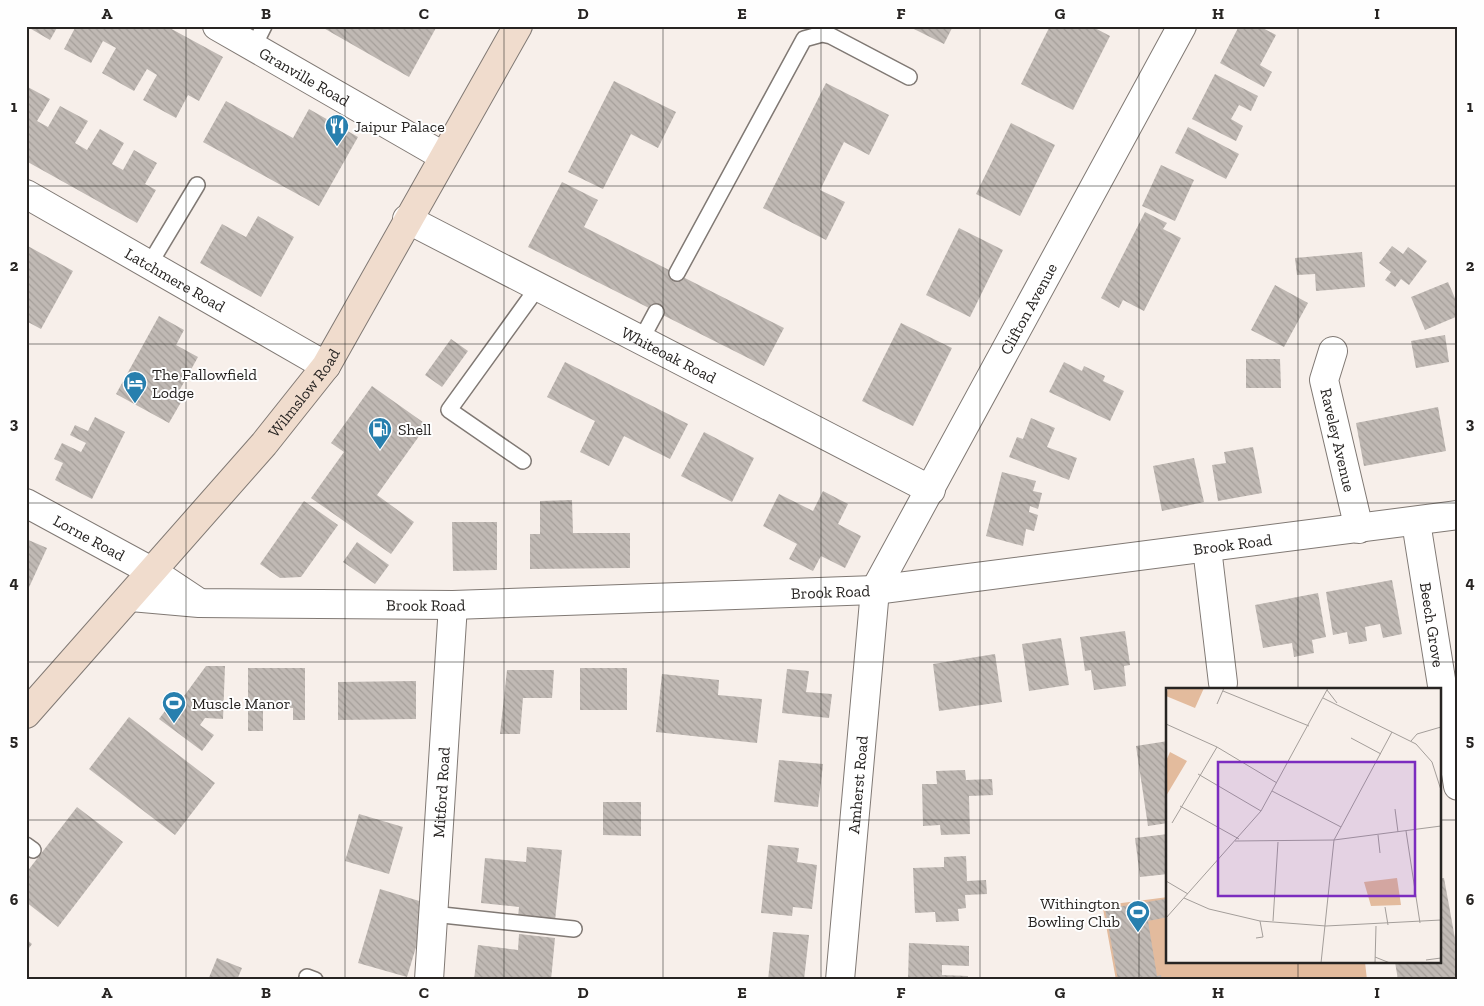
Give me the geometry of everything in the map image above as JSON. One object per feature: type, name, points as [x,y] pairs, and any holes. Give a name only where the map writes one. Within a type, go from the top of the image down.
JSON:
[{"type":"main road","name":"Wilmslow Road","points":[[26,714],[264,444],[326,366],[407,219],[518,26]]},
{"type":"street","name":"Granville Road","points":[[218,26],[259,37],[444,156]]},
{"type":"street","name":"Clifton Avenue","points":[[875,590],[1182,26]]},
{"type":"street","name":"Latchmere Road","points":[[26,194],[326,366]]},
{"type":"street","name":"Whiteoak Road","points":[[407,219],[931,490]]},
{"type":"street","name":"Raveley Avenue","points":[[1333,351],[1324,380],[1358,530]]},
{"type":"street","name":"Lorne Road","points":[[26,503],[153,572]]},
{"type":"street","name":"Brook Road","points":[[131,597],[199,603],[452,605],[875,590],[1358,530],[1458,515]]},
{"type":"street","name":"Beech Grove","points":[[1416,522],[1458,786]]},
{"type":"street","points":[[1207,548],[1223,683]]},
{"type":"street","points":[[153,572],[199,603]]},
{"type":"street","name":"Amherst Road","points":[[840,980],[875,590]]},
{"type":"street","name":"Mitford Road","points":[[428,980],[452,605]]},
{"type":"lane","points":[[677,274],[804,39],[822,34],[832,36],[909,77]]},
{"type":"lane","points":[[149,265],[197,185]]},
{"type":"lane","points":[[523,461],[449,410],[538,287]]},
{"type":"lane","points":[[641,340],[656,312]]},
{"type":"lane","points":[[433,914],[574,929]]},
{"type":"shaded area","name":"Withington Bowling Club","points":[[1166,897],[1166,964],[1365,964],[1367,980],[1116,980],[1102,903],[1114,904]]},
{"type":"building","points":[[26,26],[58,26],[50,40]]},
{"type":"building","points":[[76,26],[166,26],[223,57],[199,101],[188,95],[176,118],[143,100],[157,75],[147,69],[134,91],[102,73],[116,48],[103,41],[91,63],[64,49]]},
{"type":"building","points":[[320,26],[437,26],[409,77]]},
{"type":"building","points":[[908,26],[953,26],[944,44]]},
{"type":"building","points":[[1050,26],[1091,26],[1110,36],[1073,110],[1021,84]]},
{"type":"building","points":[[1239,26],[1259,26],[1276,35],[1260,65],[1272,72],[1264,87],[1220,63]]},
{"type":"building","points":[[1215,74],[1258,96],[1251,111],[1239,105],[1231,119],[1243,126],[1236,141],[1192,119]]},
{"type":"building","points":[[614,81],[676,112],[658,148],[631,134],[603,189],[568,172]]},
{"type":"building","points":[[826,83],[889,115],[869,155],[844,142],[820,190],[845,202],[826,240],[763,208]]},
{"type":"building","points":[[26,86],[50,99],[37,121],[48,127],[60,106],[88,121],[75,143],[87,150],[100,129],[124,143],[112,164],[123,170],[134,150],[157,163],[145,184],[156,190],[137,223],[26,161]]},
{"type":"building","points":[[226,101],[293,138],[309,109],[358,137],[319,206],[203,142]]},
{"type":"building","points":[[1011,123],[1055,145],[1020,216],[976,194]]},
{"type":"building","points":[[1188,127],[1239,154],[1226,179],[1175,153]]},
{"type":"building","points":[[1161,165],[1194,180],[1175,221],[1142,206]]},
{"type":"building","points":[[562,182],[598,200],[584,227],[784,328],[764,366],[528,247]]},
{"type":"building","points":[[1145,212],[1167,223],[1163,229],[1181,238],[1144,311],[1123,300],[1119,308],[1101,298]]},
{"type":"building","points":[[258,216],[294,237],[261,297],[200,263],[222,224],[246,237]]},
{"type":"building","points":[[959,228],[1003,250],[970,317],[926,295]]},
{"type":"building","points":[[26,245],[73,271],[41,329],[26,321]]},
{"type":"building","points":[[1392,246],[1403,254],[1408,247],[1427,261],[1409,285],[1401,279],[1395,287],[1385,280],[1391,272],[1379,263]]},
{"type":"building","points":[[1362,252],[1365,287],[1316,291],[1315,274],[1297,275],[1295,258]]},
{"type":"building","points":[[1448,282],[1458,305],[1458,316],[1425,330],[1411,297]]},
{"type":"building","points":[[1275,285],[1308,303],[1284,347],[1251,330]]},
{"type":"building","points":[[159,316],[184,330],[176,345],[198,357],[178,393],[184,397],[169,423],[116,394]]},
{"type":"building","points":[[901,323],[952,348],[913,426],[862,401]]},
{"type":"building","points":[[1445,335],[1449,362],[1416,368],[1411,341]]},
{"type":"building","points":[[451,339],[468,351],[442,387],[425,375]]},
{"type":"building","points":[[1246,359],[1280,359],[1281,388],[1246,388]]},
{"type":"building","points":[[565,362],[688,424],[670,459],[624,436],[609,466],[580,452],[595,421],[547,397]]},
{"type":"building","points":[[1064,362],[1082,371],[1084,366],[1105,376],[1103,381],[1124,391],[1110,421],[1049,392]]},
{"type":"building","points":[[372,386],[427,425],[377,495],[414,522],[391,554],[311,498],[344,452],[331,443]]},
{"type":"building","points":[[1438,407],[1446,451],[1364,466],[1356,423]]},
{"type":"building","points":[[95,417],[125,432],[92,499],[55,480],[63,463],[54,459],[62,443],[81,452],[86,443],[70,435],[75,425],[88,431]]},
{"type":"building","points":[[1031,418],[1055,428],[1047,447],[1077,458],[1069,480],[1009,457],[1017,437],[1023,439]]},
{"type":"building","points":[[704,432],[754,458],[732,502],[681,476]]},
{"type":"building","points":[[1253,447],[1262,493],[1218,501],[1212,465],[1226,463],[1224,452]]},
{"type":"building","points":[[1194,458],[1204,502],[1162,511],[1153,466]]},
{"type":"building","points":[[1002,472],[1036,481],[1033,491],[1042,493],[1038,509],[1030,506],[1029,512],[1038,515],[1034,531],[1026,529],[1023,546],[986,536]]},
{"type":"building","points":[[823,491],[848,504],[838,524],[861,536],[845,568],[821,556],[813,571],[789,559],[797,544],[763,526],[779,494],[813,511]]},
{"type":"building","points":[[572,500],[573,533],[630,533],[630,568],[530,569],[530,534],[540,534],[540,501]]},
{"type":"building","points":[[304,501],[338,525],[301,577],[280,578],[260,564]]},
{"type":"building","points":[[452,522],[497,522],[497,570],[453,571]]},
{"type":"building","points":[[26,539],[47,548],[26,594]]},
{"type":"building","points":[[357,542],[389,565],[375,584],[343,562]]},
{"type":"building","points":[[1392,580],[1402,634],[1383,638],[1380,624],[1365,627],[1367,641],[1349,644],[1347,632],[1333,635],[1326,592]]},
{"type":"building","points":[[1318,593],[1326,637],[1312,640],[1314,653],[1294,657],[1292,643],[1263,648],[1255,605]]},
{"type":"building","points":[[1125,631],[1130,665],[1124,666],[1126,686],[1094,690],[1091,670],[1085,671],[1080,637]]},
{"type":"building","points":[[1061,638],[1069,685],[1029,691],[1022,644]]},
{"type":"building","points":[[995,654],[1002,702],[939,711],[933,664]]},
{"type":"building","points":[[206,666],[225,666],[223,719],[205,718],[200,725],[214,735],[202,751],[159,719],[171,703],[176,707]]},
{"type":"building","points":[[248,668],[305,668],[305,720],[293,720],[293,708],[263,708],[263,731],[248,731]]},
{"type":"building","points":[[580,668],[627,668],[627,710],[580,710]]},
{"type":"building","points":[[787,669],[809,671],[806,692],[832,694],[829,718],[782,713]]},
{"type":"building","points":[[507,670],[554,670],[552,698],[523,698],[520,734],[500,734]]},
{"type":"building","points":[[662,674],[719,680],[718,695],[762,699],[757,743],[656,732]]},
{"type":"building","points":[[416,681],[416,719],[338,720],[338,682]]},
{"type":"building","points":[[129,717],[215,783],[175,835],[89,769]]},
{"type":"building","points":[[1166,741],[1166,823],[1148,826],[1136,746]]},
{"type":"building","points":[[779,760],[823,764],[818,807],[774,802]]},
{"type":"building","points":[[965,770],[966,780],[992,779],[993,795],[969,796],[970,834],[941,835],[940,825],[923,826],[922,784],[937,784],[936,771]]},
{"type":"building","points":[[603,802],[641,802],[641,836],[603,835]]},
{"type":"building","points":[[77,807],[123,842],[58,927],[26,902],[26,873]]},
{"type":"building","points":[[359,814],[403,827],[389,874],[345,861]]},
{"type":"building","points":[[1166,834],[1166,874],[1140,877],[1135,838]]},
{"type":"building","points":[[768,845],[799,848],[797,862],[817,865],[812,909],[793,907],[792,916],[761,913]]},
{"type":"building","points":[[527,847],[562,850],[555,921],[518,917],[519,907],[481,903],[485,858],[526,862]]},
{"type":"building","points":[[966,856],[967,881],[986,880],[987,894],[965,895],[966,908],[958,909],[959,921],[936,922],[935,912],[915,913],[913,868],[944,867],[944,857]]},
{"type":"building","points":[[1442,878],[1444,878],[1458,955],[1458,980],[1398,980],[1395,964],[1442,964]]},
{"type":"building","points":[[380,889],[429,904],[407,977],[358,963]]},
{"type":"building","points":[[1165,899],[1166,917],[1148,921],[1157,976],[1161,975],[1162,980],[1118,980],[1105,909]]},
{"type":"building","points":[[773,932],[809,935],[804,980],[768,980]]},
{"type":"building","points":[[519,934],[555,938],[551,980],[474,980],[478,945],[518,950]]},
{"type":"building","points":[[26,939],[32,944],[26,952]]},
{"type":"building","points":[[909,943],[969,946],[969,966],[942,965],[942,975],[968,976],[967,980],[908,980]]},
{"type":"building","points":[[217,958],[242,968],[237,980],[208,980]]},
{"type":"place","name":"Jaipur Palace","points":[[337,147]]},
{"type":"place","name":"The Fallowfield Lodge","points":[[135,404]]},
{"type":"place","name":"Shell","points":[[380,450]]},
{"type":"place","name":"Muscle Manor","points":[[174,724]]},
{"type":"place","name":"Withington Bowling Club","points":[[1138,933]]}]
